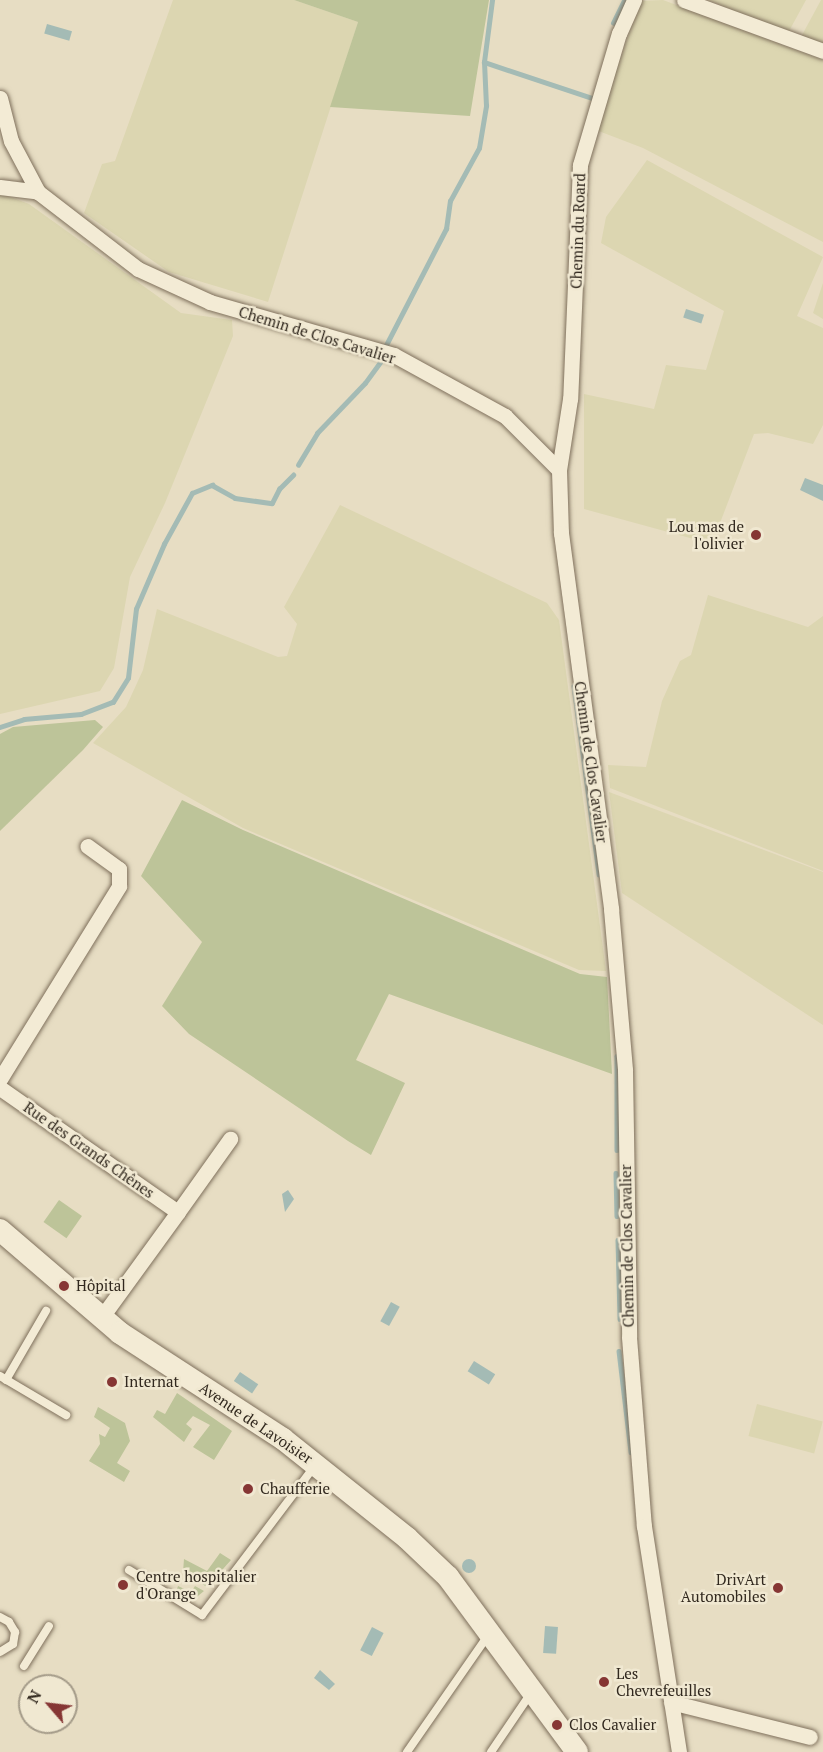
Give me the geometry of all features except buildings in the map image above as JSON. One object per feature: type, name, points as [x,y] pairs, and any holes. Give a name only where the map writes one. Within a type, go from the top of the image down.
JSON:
[{"type":"street","name":"Chemin du Roard","points":[[559,470],[570,399],[580,165],[619,33],[634,0]]},
{"type":"street","points":[[684,0],[823,51]]},
{"type":"street","name":"Chemin de Clos Cavalier","points":[[0,98],[11,141],[38,192],[121,256],[171,287],[281,325],[394,355],[505,416],[559,470],[561,533],[611,909],[625,1070],[628,1337],[644,1526],[679,1752]]},
{"type":"street","points":[[0,187],[38,192]]},
{"type":"street","points":[[0,1079],[119,886],[119,869],[87,846]]},
{"type":"street","name":"Rue des Grands Chênes","points":[[0,1088],[178,1212]]},
{"type":"street","points":[[101,1318],[230,1139]]},
{"type":"street","name":"Avenue de Lavoisier","points":[[0,1230],[101,1318],[316,1463],[427,1556],[490,1633],[577,1752]]},
{"type":"street","points":[[671,1702],[810,1737]]},
{"type":"lane","points":[[46,1311],[3,1378],[66,1415]]},
{"type":"lane","points":[[129,1570],[202,1615],[316,1463]]},
{"type":"lane","points":[[0,1617],[13,1627],[15,1638],[9,1648],[0,1652]]},
{"type":"lane","points":[[24,1666],[49,1626]]},
{"type":"lane","points":[[407,1752],[463,1666],[490,1633]]},
{"type":"lane","points":[[491,1752],[532,1691]]},
{"type":"shaded area","points":[[173,0],[294,0],[358,22],[268,302],[169,272],[84,213],[102,164],[115,161]]},
{"type":"shaded area","points":[[663,0],[823,60],[823,242],[643,148],[596,130],[640,1]]},
{"type":"shaded area","points":[[708,0],[806,0],[788,33]]},
{"type":"shaded area","points":[[823,0],[823,46],[801,37]]},
{"type":"shaded area","points":[[647,160],[823,257],[797,316],[823,328],[823,425],[813,444],[768,433],[754,434],[712,544],[584,509],[584,394],[654,409],[666,365],[706,370],[724,311],[601,243],[606,217]]},
{"type":"shaded area","points":[[0,193],[29,204],[181,313],[232,320],[233,336],[165,503],[130,577],[114,668],[100,691],[0,714]]},
{"type":"shaded area","points":[[823,283],[823,319],[813,313]]},
{"type":"shaded area","points":[[340,505],[547,603],[559,620],[606,971],[579,970],[243,828],[93,743],[126,707],[143,670],[157,609],[278,657],[287,656],[297,624],[284,607]]},
{"type":"shaded area","points":[[708,595],[808,627],[823,616],[823,871],[610,788],[608,765],[646,767],[662,701],[680,661],[691,655]]},
{"type":"shaded area","points":[[609,792],[823,872],[823,1025],[622,893]]},
{"type":"shaded area","points":[[757,1404],[823,1422],[814,1453],[748,1436]]},
{"type":"green space","points":[[294,0],[489,0],[470,116],[330,107],[358,22]]},
{"type":"green space","points":[[95,720],[103,727],[83,750],[0,831],[0,734],[13,727]]},
{"type":"green space","points":[[182,800],[243,830],[580,974],[607,977],[612,1074],[389,994],[356,1060],[405,1083],[371,1155],[348,1141],[189,1034],[162,1006],[202,942],[141,876]]},
{"type":"green space","points":[[59,1200],[82,1216],[66,1238],[44,1222]]},
{"type":"green space","points":[[177,1393],[232,1431],[214,1460],[193,1447],[210,1425],[193,1416],[186,1424],[192,1429],[184,1442],[153,1417],[157,1410],[165,1414]]},
{"type":"green space","points":[[98,1407],[125,1423],[130,1441],[117,1463],[130,1471],[124,1482],[89,1461],[100,1444],[99,1434],[105,1437],[110,1428],[94,1417]]},
{"type":"green space","points":[[220,1553],[231,1560],[207,1587],[183,1572],[184,1559],[207,1571]]},
{"type":"green space","points":[[178,1586],[191,1592],[195,1586],[204,1591],[193,1600],[176,1592]]},
{"type":"water","points":[[47,24],[72,31],[69,41],[44,34]]},
{"type":"water","points":[[686,309],[704,315],[701,323],[683,318]]},
{"type":"water","points":[[805,478],[823,485],[823,501],[800,490]]},
{"type":"water","points":[[288,1190],[294,1199],[285,1212],[282,1194]]},
{"type":"water","points":[[391,1302],[400,1307],[389,1326],[380,1321]]},
{"type":"water","points":[[474,1361],[495,1374],[489,1384],[468,1371]]},
{"type":"water","points":[[240,1372],[258,1384],[252,1393],[234,1381]]},
{"type":"water","points":[[466,1559],[472,1559],[476,1566],[472,1573],[466,1573],[462,1569],[462,1563]]},
{"type":"water","points":[[545,1626],[558,1627],[556,1654],[543,1653]]},
{"type":"water","points":[[372,1627],[384,1633],[372,1656],[360,1650]]},
{"type":"water","points":[[320,1670],[335,1684],[329,1690],[314,1678]]},
{"type":"waterway","points":[[385,347],[446,229],[450,201],[479,148],[486,106],[484,62],[492,0]]},
{"type":"waterway","points":[[613,23],[624,0]]},
{"type":"waterway","points":[[484,62],[592,98]]},
{"type":"waterway","points":[[298,465],[317,433],[365,383],[380,362]]},
{"type":"waterway","points":[[0,727],[24,719],[81,714],[113,702],[128,678],[136,609],[164,544],[192,493],[212,485],[235,498],[272,503],[279,489],[293,475]]},
{"type":"waterway","points":[[574,686],[599,874]]},
{"type":"waterway","points":[[617,1056],[617,1150]]},
{"type":"waterway","points":[[616,1173],[617,1216]]},
{"type":"waterway","points":[[618,1240],[620,1319]]},
{"type":"waterway","points":[[619,1351],[631,1452]]},
{"type":"place","name":"Lou mas de l'olivier","points":[[756,535]]},
{"type":"place","name":"Hôpital","points":[[64,1286]]},
{"type":"place","name":"Internat","points":[[112,1382]]},
{"type":"place","name":"Chaufferie","points":[[248,1489]]},
{"type":"place","name":"Centre hospitalier d'Orange","points":[[123,1585]]},
{"type":"place","name":"DrivArt Automobiles","points":[[778,1588]]},
{"type":"place","name":"Les Chevrefeuilles","points":[[604,1682]]},
{"type":"place","name":"Clos Cavalier","points":[[557,1725]]}]
